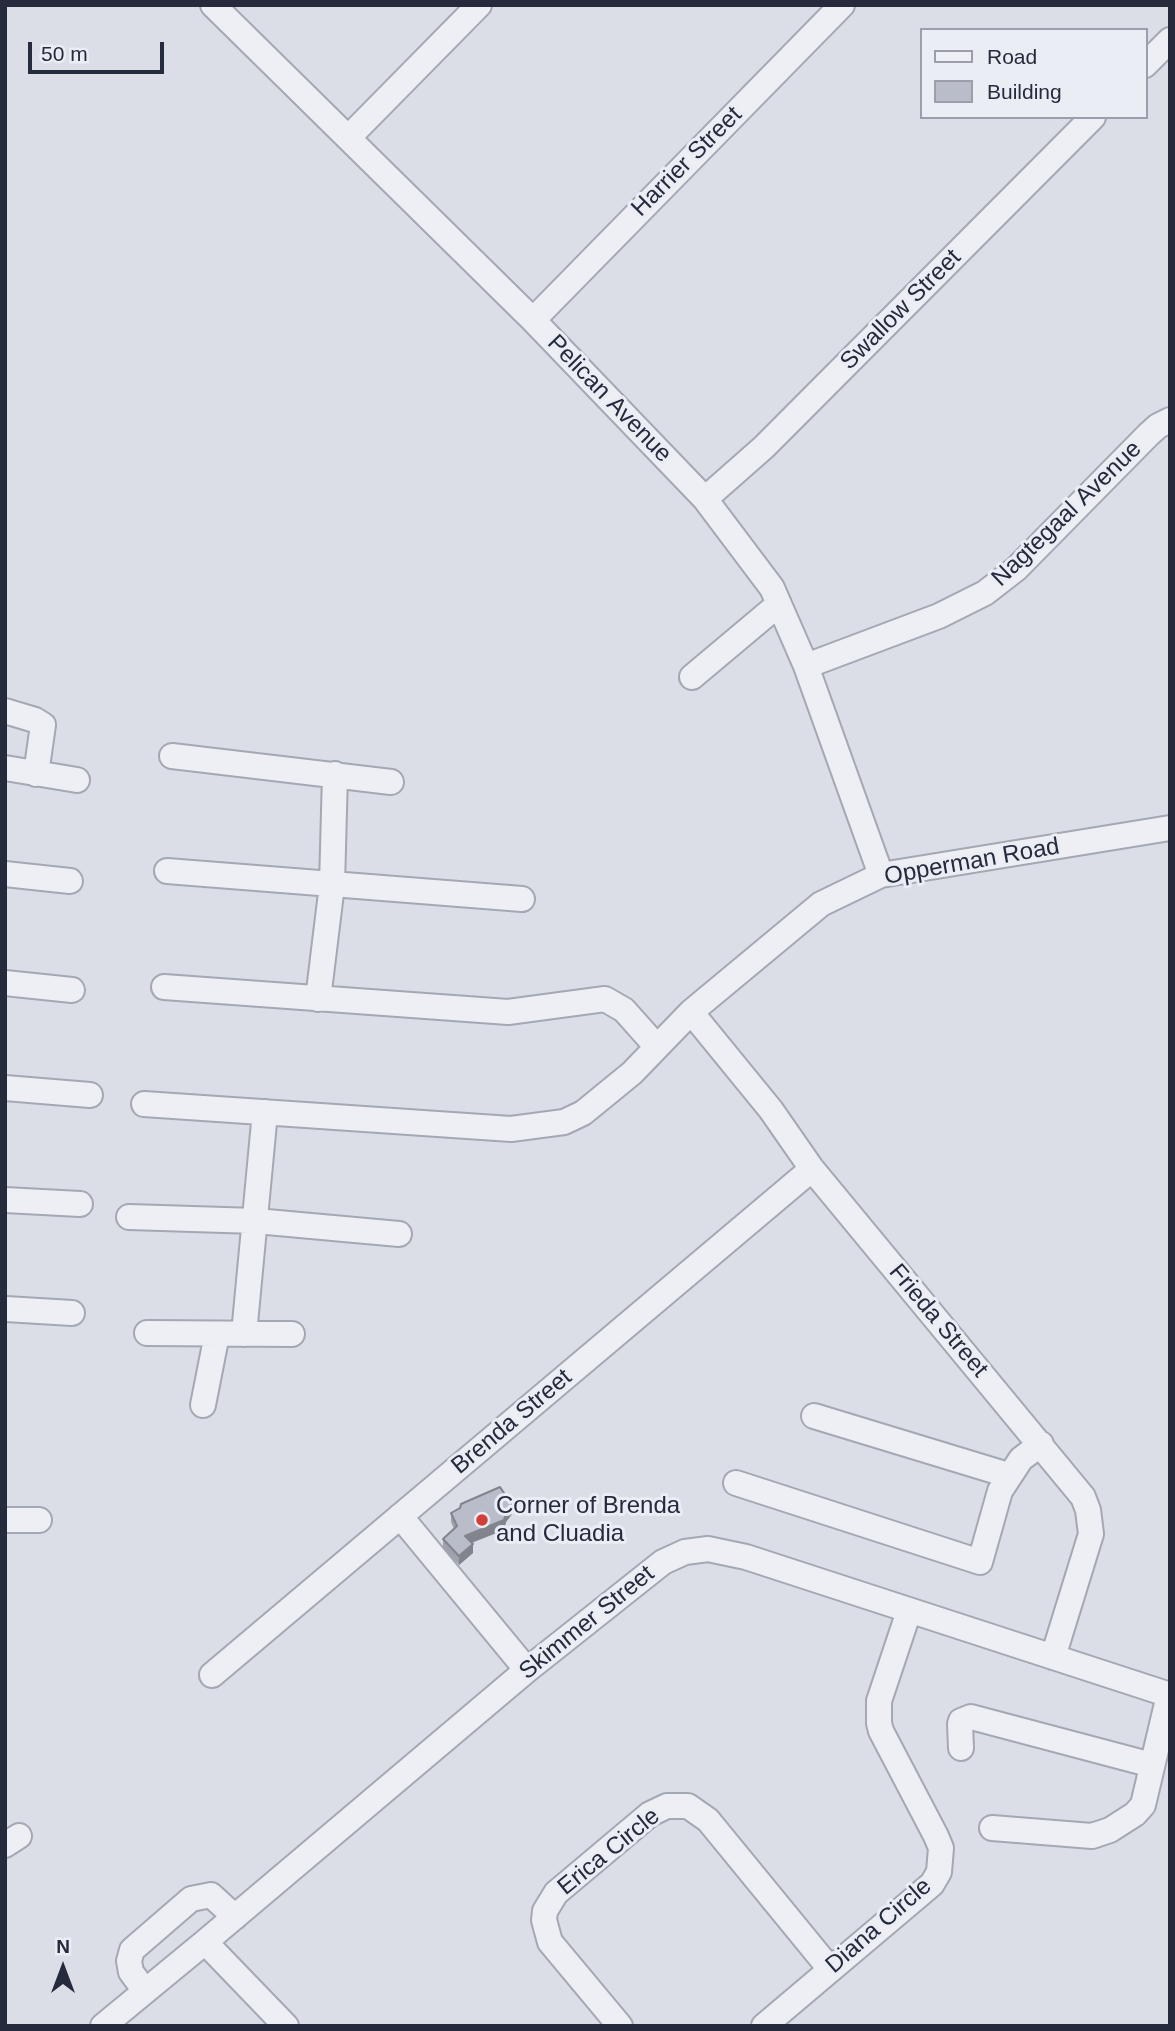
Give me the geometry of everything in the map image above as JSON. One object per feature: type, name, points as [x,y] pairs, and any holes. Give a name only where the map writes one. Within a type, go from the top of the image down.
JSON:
[{"type":"street","name":"Pelican Avenue","points":[[213,5],[533,320],[705,499],[772,588],[806,666],[881,875]]},
{"type":"street","points":[[348,138],[479,5]]},
{"type":"street","name":"Harrier Street","points":[[533,320],[842,5]]},
{"type":"street","points":[[1147,63],[1170,40]]},
{"type":"street","name":"Swallow Street","points":[[705,499],[764,447],[1091,119]]},
{"type":"street","name":"Nagtegaal Avenue","points":[[806,666],[939,616],[985,593],[1016,569],[1149,434],[1170,420]]},
{"type":"street","points":[[692,677],[779,604]]},
{"type":"street","points":[[5,711],[43,725],[36,774]]},
{"type":"street","points":[[172,756],[391,782]]},
{"type":"street","points":[[5,768],[77,780]]},
{"type":"street","points":[[318,999],[332,885],[335,774]]},
{"type":"street","name":"Opperman Road","points":[[145,1104],[511,1129],[547,1126],[571,1120],[632,1073],[691,1012],[821,904],[881,875],[1170,828]]},
{"type":"street","points":[[167,871],[522,899]]},
{"type":"street","points":[[5,874],[70,881]]},
{"type":"street","points":[[5,983],[72,990]]},
{"type":"street","points":[[164,987],[508,1012],[605,999],[624,1010],[657,1046]]},
{"type":"street","name":"Frieda Street","points":[[691,1012],[771,1110],[812,1169],[1083,1497],[1088,1510],[1091,1534],[1053,1657]]},
{"type":"street","points":[[5,1088],[90,1095]]},
{"type":"street","points":[[244,1334],[265,1112]]},
{"type":"street","name":"Brenda Street","points":[[212,1675],[812,1169]]},
{"type":"street","points":[[5,1200],[80,1204]]},
{"type":"street","points":[[129,1217],[256,1221],[398,1234]]},
{"type":"street","points":[[5,1287],[5,1320]]},
{"type":"street","points":[[6,1309],[72,1313]]},
{"type":"street","points":[[147,1333],[292,1334]]},
{"type":"street","points":[[203,1405],[217,1334]]},
{"type":"street","points":[[814,1416],[1008,1475]]},
{"type":"street","points":[[736,1483],[980,1562],[1000,1491],[1008,1475],[1021,1459],[1041,1444]]},
{"type":"street","points":[[400,1516],[527,1670]]},
{"type":"street","points":[[5,1520],[39,1520]]},
{"type":"street","name":"Skimmer Street","points":[[103,2026],[527,1670],[675,1555],[698,1549],[746,1556],[1169,1695]]},
{"type":"street","name":"Diana Circle","points":[[764,2026],[932,1884],[939,1872],[941,1848],[879,1723],[879,1701],[909,1611]]},
{"type":"street","points":[[992,1828],[1092,1836],[1135,1814],[1143,1805],[1169,1695]]},
{"type":"street","points":[[961,1748],[960,1724],[971,1717],[1152,1765]]},
{"type":"street","name":"Erica Circle","points":[[620,2026],[550,1942],[544,1920],[545,1911],[556,1893],[650,1814],[667,1806],[678,1805],[695,1809],[708,1820],[830,1969]]},
{"type":"street","points":[[145,1991],[131,1972],[129,1961],[132,1950],[191,1899],[211,1895],[235,1917]]},
{"type":"street","points":[[165,1921],[199,1947],[286,2026]]},
{"type":"building","points":[[500,1487],[512,1505],[504,1520],[465,1536],[473,1544],[459,1556],[443,1539],[457,1526],[451,1513],[460,1508],[461,1504]]},
{"type":"place","name":"Corner of Brenda and Cluadia","points":[[482,1520]]}]
